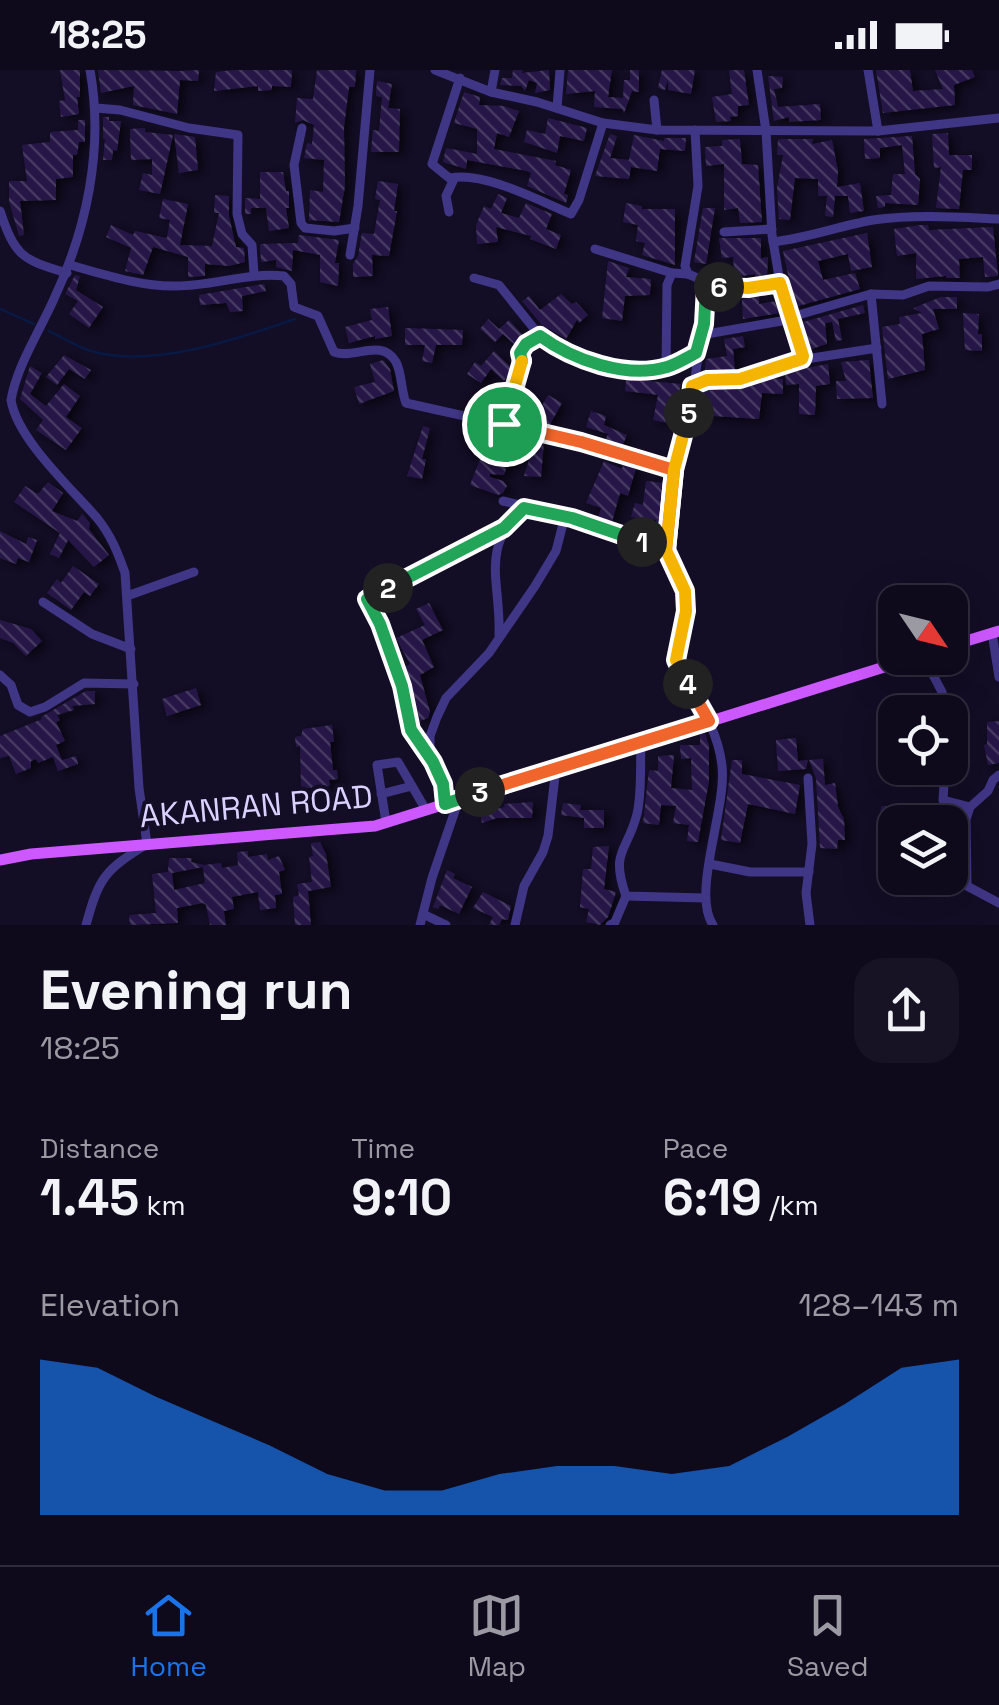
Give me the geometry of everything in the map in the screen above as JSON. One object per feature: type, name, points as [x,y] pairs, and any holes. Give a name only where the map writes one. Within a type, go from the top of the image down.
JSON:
[{"type":"main road","points":[[968,640],[995,632]]},
{"type":"main road","name":"AKANRAN ROAD","points":[[0,860],[147,844],[277,836],[386,822],[878,669]]},
{"type":"street","points":[[86,925],[94,895],[112,866],[147,844],[139,788],[124,573],[115,544],[98,519],[66,486],[7,407],[68,269],[89,194],[96,108],[90,70]]},
{"type":"street","points":[[350,255],[370,70]]},
{"type":"street","points":[[436,70],[491,92],[603,123],[657,130],[878,131],[999,118]]},
{"type":"street","points":[[491,92],[494,70]]},
{"type":"street","points":[[557,108],[560,70]]},
{"type":"street","points":[[757,70],[766,131],[773,242],[780,283],[802,359]]},
{"type":"street","points":[[868,70],[878,131]]},
{"type":"street","points":[[449,212],[446,196],[453,181],[432,164],[460,78]]},
{"type":"street","points":[[654,100],[657,130]]},
{"type":"street","points":[[96,108],[238,135],[237,214],[242,234],[252,245],[254,274]]},
{"type":"street","points":[[450,178],[463,177],[507,188],[572,214],[603,123]]},
{"type":"street","points":[[302,128],[294,165],[301,223],[305,228],[334,231],[354,228]]},
{"type":"street","points":[[688,274],[685,266],[698,186],[694,130]]},
{"type":"street","points":[[0,211],[17,253],[31,262],[172,286],[254,274],[284,276],[291,284],[294,308],[318,316],[334,352],[342,356],[364,350],[385,351],[397,364],[406,403],[581,442],[674,470]]},
{"type":"street","points":[[773,242],[808,238],[872,220],[923,216],[999,219]]},
{"type":"street","points":[[724,232],[772,230]]},
{"type":"street","points":[[595,249],[672,273],[688,274],[702,280],[706,287],[692,402],[674,470],[666,550],[685,591],[686,611],[676,660],[709,721],[722,764],[722,788],[705,898],[712,925]]},
{"type":"street","points":[[666,367],[667,285],[672,273]]},
{"type":"street","points":[[474,278],[498,285],[540,336],[561,351],[630,372],[666,367],[696,353]]},
{"type":"street","points":[[706,287],[748,288],[780,283]]},
{"type":"street","points":[[701,334],[792,318],[871,294],[903,295],[928,286],[999,284]]},
{"type":"street","points":[[871,294],[882,404]]},
{"type":"street","points":[[504,424],[523,365],[520,353],[540,336]]},
{"type":"street","points":[[692,386],[707,380],[740,379],[802,359],[877,348]]},
{"type":"street","points":[[694,373],[707,380]]},
{"type":"street","points":[[504,501],[565,516],[666,550]]},
{"type":"street","points":[[499,638],[494,559],[499,536],[524,508]]},
{"type":"street","points":[[433,762],[430,736],[446,698],[474,671],[499,638],[556,552],[565,516]]},
{"type":"street","points":[[445,804],[443,784],[433,762],[411,730],[402,686],[367,599],[504,528]]},
{"type":"street","points":[[127,596],[194,572]]},
{"type":"street","points":[[43,602],[92,634],[131,648]]},
{"type":"street","points":[[995,632],[999,677]]},
{"type":"street","points":[[0,674],[11,684],[18,706],[30,712],[84,683],[134,684]]},
{"type":"street","points":[[610,925],[626,896],[618,872],[626,836],[637,814],[641,743]]},
{"type":"street","points":[[386,822],[376,767],[395,760],[426,810]]},
{"type":"street","points":[[515,925],[524,886],[548,836],[556,768]]},
{"type":"street","points":[[999,776],[970,807],[966,819],[967,886],[999,903]]},
{"type":"street","points":[[808,778],[812,844],[806,893],[810,925]]},
{"type":"street","points":[[944,785],[943,800],[970,807]]},
{"type":"street","points":[[381,794],[412,786]]},
{"type":"street","points":[[420,925],[460,798]]},
{"type":"street","points":[[710,864],[750,872],[810,872]]},
{"type":"street","points":[[626,896],[705,898]]},
{"type":"street","points":[[423,914],[446,925]]},
{"type":"building","points":[[60,70],[80,70],[79,114],[61,117],[59,101],[65,100]]},
{"type":"building","points":[[98,70],[199,70],[198,81],[180,80],[177,114],[133,105],[134,86],[101,93]]},
{"type":"building","points":[[292,70],[291,87],[214,91],[216,72]]},
{"type":"building","points":[[317,70],[356,70],[355,87],[349,87],[344,127],[345,186],[339,222],[309,220],[310,190],[323,192],[324,160],[304,158],[307,143],[312,144],[314,125],[303,120],[295,123],[297,98],[313,99]]},
{"type":"building","points":[[513,70],[549,70],[550,90],[535,93],[537,83],[529,80],[525,91],[521,86],[500,85],[502,78],[512,78]]},
{"type":"building","points":[[568,70],[612,70],[608,97],[623,98],[624,80],[630,80],[630,70],[639,70],[639,92],[632,91],[624,113],[622,109],[594,107],[595,91],[566,94]]},
{"type":"building","points":[[662,70],[695,70],[691,94],[668,90],[668,80],[665,90],[658,88]]},
{"type":"building","points":[[729,70],[744,70],[749,105],[738,106],[738,116],[730,117],[731,121],[716,122],[712,97],[732,94]]},
{"type":"building","points":[[876,70],[910,70],[913,91],[943,89],[935,70],[972,70],[975,77],[954,85],[955,105],[883,113]]},
{"type":"building","points":[[768,76],[783,77],[782,88],[774,89],[778,107],[820,104],[821,120],[789,122],[789,117],[774,121]]},
{"type":"building","points":[[377,81],[392,84],[388,108],[400,109],[399,152],[371,152],[373,130],[379,131],[382,97],[376,96]]},
{"type":"building","points":[[464,92],[480,97],[479,105],[519,111],[509,137],[497,133],[494,149],[556,161],[555,165],[571,170],[564,194],[568,195],[566,203],[527,186],[531,173],[527,171],[467,160],[466,169],[443,162],[446,148],[477,154],[477,129],[454,123]]},
{"type":"building","points":[[103,117],[121,121],[112,160],[103,160]]},
{"type":"building","points":[[548,118],[587,128],[584,141],[560,136],[557,153],[524,142],[527,130],[545,134]]},
{"type":"building","points":[[78,120],[85,120],[85,142],[79,142],[77,155],[73,155],[73,177],[56,179],[56,200],[20,201],[24,235],[19,236],[9,201],[9,181],[27,181],[22,145],[50,142],[50,132],[78,130]]},
{"type":"building","points":[[145,128],[145,132],[173,135],[160,194],[139,190],[143,173],[152,175],[152,159],[131,160],[130,129]]},
{"type":"building","points":[[948,133],[949,155],[972,155],[972,170],[963,170],[959,209],[936,208],[941,167],[934,168],[932,134]]},
{"type":"building","points":[[174,134],[195,137],[198,170],[179,173]]},
{"type":"building","points":[[610,134],[617,136],[610,158],[629,160],[634,135],[664,141],[686,138],[685,151],[660,149],[657,171],[631,167],[629,179],[595,176]]},
{"type":"building","points":[[912,136],[915,174],[920,179],[918,205],[885,203],[885,207],[878,208],[876,196],[891,195],[893,174],[905,174],[902,145],[880,148],[880,158],[865,159],[864,139]]},
{"type":"building","points":[[740,139],[742,164],[758,165],[762,222],[740,223],[738,208],[724,210],[724,164],[706,166],[705,147],[722,146],[722,140]]},
{"type":"building","points":[[778,139],[813,139],[812,144],[832,140],[837,187],[860,183],[864,211],[850,213],[848,196],[835,196],[833,217],[825,216],[827,196],[818,196],[818,179],[795,178],[790,220],[779,219],[777,188],[783,155],[777,155]]},
{"type":"building","points":[[260,172],[283,172],[289,191],[289,228],[269,231],[266,208],[251,208],[251,214],[245,214],[245,198],[260,199]]},
{"type":"building","points":[[378,181],[398,184],[389,256],[372,255],[373,276],[353,277],[362,233],[374,234],[380,200],[375,199]]},
{"type":"building","points":[[498,194],[507,198],[501,213],[519,218],[526,203],[552,214],[546,229],[561,235],[556,249],[530,239],[531,236],[496,227],[498,242],[477,244],[476,225],[484,206],[491,209]]},
{"type":"building","points":[[215,195],[229,196],[236,247],[244,248],[245,262],[229,266],[205,264],[205,276],[188,277],[188,257],[153,247],[143,275],[125,271],[131,248],[106,237],[111,225],[133,235],[135,231],[167,238],[170,220],[159,218],[163,199],[188,204],[180,245],[212,246],[219,213],[214,213]]},
{"type":"building","points":[[626,203],[642,209],[675,209],[675,265],[642,255],[645,243],[636,241],[638,225],[623,222]]},
{"type":"building","points":[[703,208],[715,208],[706,264],[694,262]]},
{"type":"building","points":[[928,225],[929,230],[993,227],[998,276],[985,277],[983,257],[959,259],[960,278],[916,279],[916,253],[897,256],[894,229]]},
{"type":"building","points":[[867,233],[872,267],[851,271],[848,254],[818,261],[823,280],[855,273],[860,289],[795,307],[783,251]]},
{"type":"building","points":[[299,235],[339,240],[335,263],[339,263],[338,286],[320,282],[320,255],[293,250],[292,271],[276,267],[276,260],[261,262],[260,244],[298,243]]},
{"type":"building","points":[[719,238],[761,238],[761,258],[768,257],[767,277],[735,277],[733,257],[722,258]]},
{"type":"building","points":[[608,261],[629,268],[626,277],[651,279],[650,295],[625,296],[622,321],[602,318]]},
{"type":"building","points":[[75,275],[80,276],[76,290],[103,307],[89,328],[69,314],[78,301],[65,294]]},
{"type":"building","points":[[264,284],[266,291],[242,296],[243,311],[230,312],[226,303],[200,305],[199,295]]},
{"type":"building","points":[[561,294],[588,315],[579,323],[577,320],[566,339],[546,330],[522,301],[529,296],[540,310]]},
{"type":"building","points":[[759,297],[759,304],[777,301],[780,313],[743,319],[742,299]]},
{"type":"building","points":[[941,297],[957,297],[957,309],[933,309],[939,329],[922,334],[925,370],[888,379],[882,327],[900,324],[899,317],[922,313],[913,308]]},
{"type":"building","points":[[863,305],[865,313],[838,319],[842,340],[836,341],[832,322],[825,323],[827,344],[808,350],[800,323]]},
{"type":"building","points":[[388,307],[392,336],[349,343],[345,327],[372,320],[370,309]]},
{"type":"building","points":[[963,313],[979,314],[982,351],[965,350]]},
{"type":"building","points":[[488,319],[499,329],[509,320],[524,336],[515,345],[503,334],[495,342],[480,329]]},
{"type":"building","points":[[405,328],[463,330],[462,345],[436,345],[432,363],[422,361],[425,345],[405,345]]},
{"type":"building","points":[[743,336],[745,347],[733,349],[735,371],[705,372],[706,359],[727,356],[724,339]]},
{"type":"building","points":[[494,351],[513,369],[504,381],[491,369],[481,383],[467,374],[475,362],[481,366]]},
{"type":"building","points":[[64,355],[91,370],[85,379],[69,369],[57,385],[46,377]]},
{"type":"building","points":[[383,360],[390,369],[394,391],[359,404],[354,387],[375,382],[370,364]]},
{"type":"building","points":[[869,360],[873,398],[837,399],[836,381],[846,381],[841,362]]},
{"type":"building","points":[[828,364],[830,384],[816,386],[815,415],[799,414],[799,384],[786,385],[785,372]]},
{"type":"building","points":[[30,366],[42,373],[30,394],[46,406],[64,384],[80,396],[66,417],[82,428],[66,450],[36,430],[43,420],[20,399]]},
{"type":"building","points":[[767,378],[783,379],[783,394],[762,393],[759,419],[697,415],[702,391],[743,388]]},
{"type":"building","points":[[626,379],[681,384],[672,424],[653,420],[658,395],[625,391]]},
{"type":"building","points":[[548,395],[562,403],[549,426],[516,410],[520,398],[540,409]]},
{"type":"building","points":[[591,411],[606,416],[604,425],[627,435],[622,446],[605,441],[608,434],[586,427]]},
{"type":"building","points":[[469,425],[544,442],[541,477],[524,476],[530,456],[511,454],[504,475],[490,474],[507,486],[503,493],[498,495],[470,485],[487,441],[466,435]]},
{"type":"building","points":[[423,426],[430,428],[422,459],[426,459],[422,479],[407,476]]},
{"type":"building","points":[[604,461],[622,469],[623,464],[636,468],[628,496],[620,493],[612,522],[598,518],[601,508],[586,503]]},
{"type":"building","points":[[646,481],[664,483],[659,539],[651,536],[656,520],[631,517],[635,503],[643,505]]},
{"type":"building","points":[[48,482],[63,493],[52,511],[77,521],[82,514],[109,555],[94,567],[68,540],[59,558],[50,554],[60,533],[14,502],[25,486],[38,494]]},
{"type":"building","points":[[0,531],[26,544],[28,537],[37,540],[29,562],[18,558],[16,564],[0,558]]},
{"type":"building","points":[[73,566],[99,584],[90,596],[84,592],[71,610],[47,593],[57,579],[61,583]]},
{"type":"building","points":[[429,603],[443,630],[422,640],[434,667],[420,675],[430,712],[428,718],[420,721],[405,667],[410,664],[396,638],[425,625],[416,609]]},
{"type":"building","points":[[0,620],[31,629],[42,641],[26,656],[13,643],[0,638]]},
{"type":"building","points":[[196,688],[201,705],[167,716],[162,699]]},
{"type":"building","points":[[86,691],[95,691],[95,704],[72,706],[74,710],[57,715],[60,720],[56,722],[65,741],[56,745],[62,760],[76,756],[78,764],[58,771],[53,757],[38,763],[36,759],[31,761],[31,768],[16,774],[9,756],[0,758],[0,736],[42,719]]},
{"type":"building","points":[[999,721],[999,763],[988,765],[984,745],[987,722]]},
{"type":"building","points":[[332,725],[333,770],[337,770],[338,779],[329,780],[330,786],[301,789],[300,746],[296,747],[295,737],[301,736],[303,729]]},
{"type":"building","points":[[705,733],[709,781],[698,842],[687,841],[689,825],[673,823],[676,806],[661,805],[659,825],[643,823],[649,770],[658,771],[658,756],[674,755],[671,788],[692,790],[691,758],[681,759],[680,745],[700,745],[700,734]]},
{"type":"building","points":[[796,738],[798,761],[808,760],[806,769],[778,771],[776,740]]},
{"type":"building","points":[[823,759],[825,785],[835,783],[844,819],[845,840],[838,840],[837,849],[820,848],[816,778],[809,760]]},
{"type":"building","points":[[732,760],[742,760],[742,774],[800,785],[795,814],[748,804],[740,843],[721,840]]},
{"type":"building","points":[[533,802],[532,818],[497,818],[482,823],[480,812],[505,807],[504,804]]},
{"type":"building","points":[[563,803],[581,805],[580,810],[604,810],[604,828],[584,828],[584,818],[561,815]]},
{"type":"building","points":[[320,842],[331,887],[308,891],[311,925],[295,925],[293,897],[299,895],[297,884],[312,882],[311,843]]},
{"type":"building","points":[[609,846],[604,889],[616,892],[608,917],[600,925],[586,922],[589,909],[580,907],[583,869],[591,869],[593,847]]},
{"type":"building","points":[[248,851],[248,857],[267,854],[268,860],[279,856],[285,870],[279,872],[282,894],[275,895],[276,908],[260,910],[258,892],[232,897],[234,909],[224,911],[226,925],[210,925],[203,903],[177,908],[178,923],[130,925],[129,915],[156,913],[152,874],[168,872],[169,858],[192,858],[191,862],[204,865],[221,863],[222,868],[238,865],[237,852]],"holes":[[[203,867],[205,883],[174,890],[172,873]]]},
{"type":"building","points":[[447,870],[455,874],[453,878],[472,887],[459,914],[440,905],[438,909],[433,907]]},
{"type":"building","points":[[483,892],[511,906],[508,920],[489,925],[493,917],[473,908]]},
{"type":"waterway","points":[[0,309],[34,324]]},
{"type":"waterway","points":[[49,331],[91,351],[140,356],[194,349],[295,319]]},
{"type":"route","points":[[504,424],[523,365],[520,353],[540,336],[561,351],[630,372],[666,367],[696,353],[704,324],[706,287],[748,288],[780,283],[802,359],[740,379],[707,380],[692,386],[692,402],[674,470],[666,550],[668,562],[685,591],[686,611],[676,660],[709,721],[445,804],[443,784],[433,762],[411,730],[402,686],[367,599],[504,528],[524,508],[572,518],[666,550],[669,531],[674,470],[504,424]]}]
